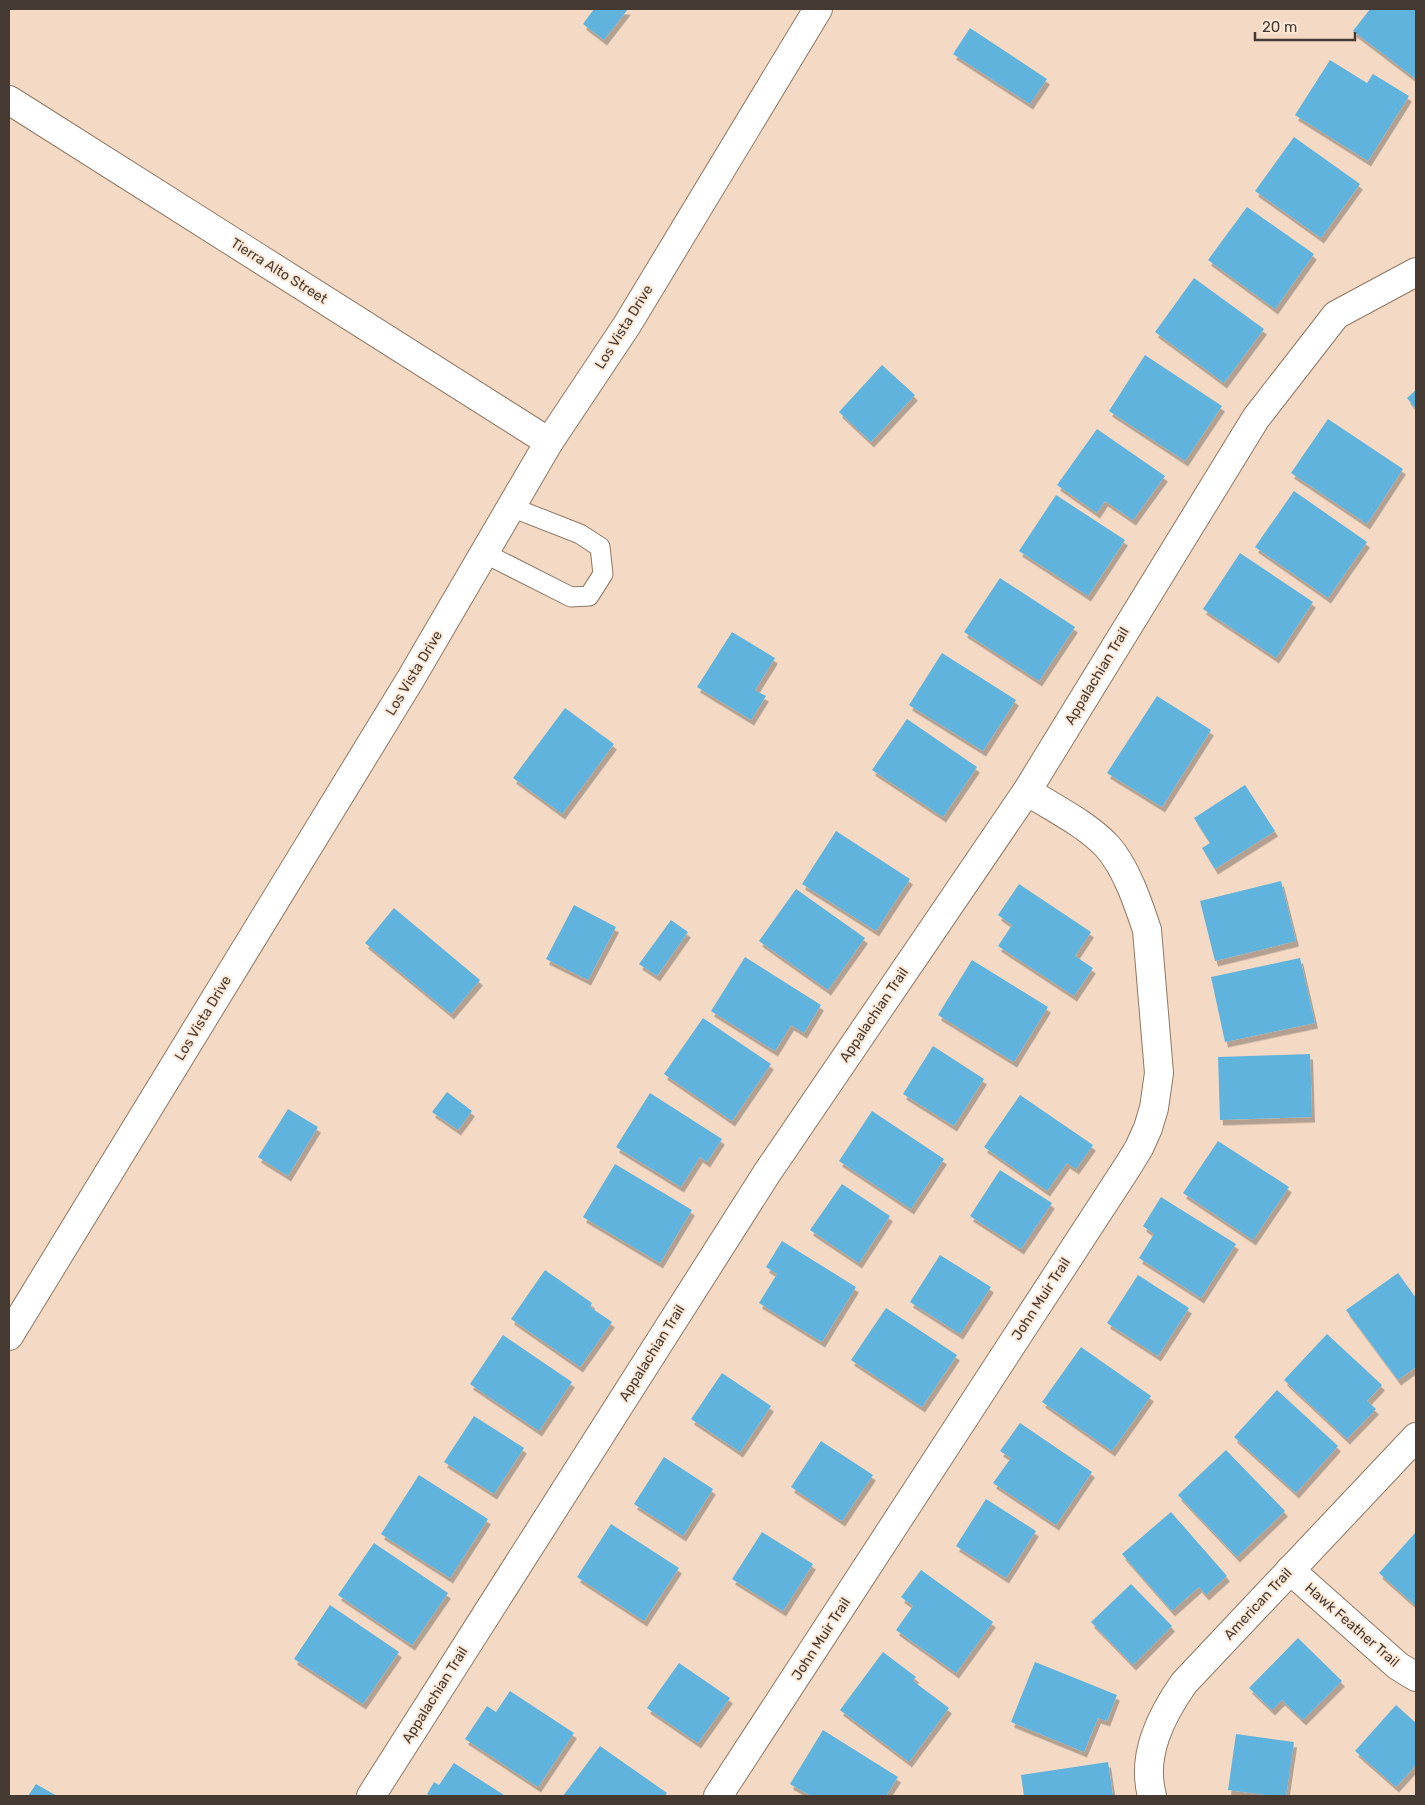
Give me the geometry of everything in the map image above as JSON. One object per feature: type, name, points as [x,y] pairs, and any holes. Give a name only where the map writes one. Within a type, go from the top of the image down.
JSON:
[{"type":"street","name":"Los Vista Drive","points":[[9,1336],[410,680],[549,442],[627,325],[818,9]]},
{"type":"street","name":"Tierra Alto Street","points":[[9,100],[549,442]]},
{"type":"street","name":"Appalachian Trail","points":[[371,1796],[767,1173],[1026,791],[1256,418],[1336,315],[1416,272]]},
{"type":"street","name":"John Muir Trail","points":[[718,1796],[1123,1174],[1139,1148],[1148,1128],[1154,1108],[1159,1073],[1147,930],[1140,908],[1120,865],[1107,847],[1088,830],[1026,791]]},
{"type":"street","name":"American Trail","points":[[1152,1796],[1149,1758],[1157,1731],[1168,1707],[1184,1683],[1416,1437]]},
{"type":"street","name":"Hawk Feather Trail","points":[[1290,1570],[1398,1666],[1416,1677]]},
{"type":"lane","points":[[484,553],[571,597],[590,596],[603,574],[600,546],[580,534],[512,507]]},
{"type":"building","points":[[594,9],[628,9],[604,40],[583,24]]},
{"type":"building","points":[[1370,9],[1416,9],[1416,79],[1353,31]]},
{"type":"building","points":[[970,28],[1047,79],[1030,104],[953,54]]},
{"type":"building","points":[[1330,60],[1367,83],[1373,74],[1409,96],[1368,161],[1295,115]]},
{"type":"building","points":[[1294,137],[1360,184],[1321,238],[1255,191]]},
{"type":"building","points":[[1247,207],[1314,254],[1275,309],[1208,260]]},
{"type":"building","points":[[1194,278],[1264,329],[1224,383],[1155,332]]},
{"type":"building","points":[[1145,355],[1222,406],[1185,461],[1109,411]]},
{"type":"building","points":[[882,365],[915,395],[871,442],[839,412]]},
{"type":"building","points":[[1416,390],[1416,409],[1407,398]]},
{"type":"building","points":[[1328,419],[1403,469],[1367,524],[1291,473]]},
{"type":"building","points":[[1097,429],[1165,476],[1133,520],[1105,501],[1097,513],[1057,485]]},
{"type":"building","points":[[1294,491],[1367,542],[1328,598],[1255,547]]},
{"type":"building","points":[[1056,495],[1125,540],[1088,596],[1019,551]]},
{"type":"building","points":[[1240,553],[1313,602],[1276,658],[1203,609]]},
{"type":"building","points":[[1000,578],[1075,627],[1039,681],[964,632]]},
{"type":"building","points":[[732,632],[775,658],[755,690],[766,696],[751,720],[697,687]]},
{"type":"building","points":[[942,653],[1016,700],[983,751],[909,705]]},
{"type":"building","points":[[1157,696],[1211,730],[1162,807],[1107,773]]},
{"type":"building","points":[[565,708],[614,744],[562,814],[513,778]]},
{"type":"building","points":[[907,719],[977,767],[943,817],[872,770]]},
{"type":"building","points":[[1245,785],[1275,831],[1215,869],[1202,848],[1210,843],[1194,818]]},
{"type":"building","points":[[836,831],[910,879],[876,931],[802,884]]},
{"type":"building","points":[[1281,881],[1296,941],[1215,961],[1200,901]]},
{"type":"building","points":[[1019,884],[1091,932],[1075,956],[1093,968],[1074,996],[998,946],[1012,925],[998,915]]},
{"type":"building","points":[[796,889],[865,938],[828,990],[759,941]]},
{"type":"building","points":[[574,905],[616,927],[588,980],[546,959]]},
{"type":"building","points":[[394,908],[480,980],[451,1014],[365,943]]},
{"type":"building","points":[[671,920],[688,932],[657,976],[639,964]]},
{"type":"building","points":[[745,957],[821,1005],[804,1033],[791,1025],[775,1051],[711,1011]]},
{"type":"building","points":[[1300,958],[1315,1023],[1225,1042],[1211,977]]},
{"type":"building","points":[[972,960],[1048,1007],[1014,1062],[938,1015]]},
{"type":"building","points":[[703,1018],[771,1064],[732,1121],[664,1074]]},
{"type":"building","points":[[933,1046],[984,1079],[954,1126],[903,1094]]},
{"type":"building","points":[[1310,1054],[1312,1117],[1220,1120],[1218,1057]]},
{"type":"building","points":[[447,1092],[472,1111],[458,1130],[432,1112]]},
{"type":"building","points":[[650,1093],[722,1139],[707,1162],[700,1157],[681,1187],[616,1147]]},
{"type":"building","points":[[1020,1095],[1093,1145],[1076,1169],[1067,1163],[1047,1191],[984,1147]]},
{"type":"building","points":[[288,1109],[318,1127],[288,1176],[258,1157]]},
{"type":"building","points":[[872,1111],[944,1159],[911,1209],[839,1161]]},
{"type":"building","points":[[1218,1141],[1289,1187],[1253,1240],[1183,1193]]},
{"type":"building","points":[[615,1164],[692,1210],[660,1263],[583,1217]]},
{"type":"building","points":[[1000,1170],[1052,1203],[1021,1249],[970,1216]]},
{"type":"building","points":[[842,1184],[890,1216],[859,1263],[810,1230]]},
{"type":"building","points":[[1161,1197],[1236,1244],[1201,1298],[1139,1258],[1154,1234],[1143,1226]]},
{"type":"building","points":[[782,1241],[856,1287],[822,1342],[759,1303],[777,1274],[766,1267]]},
{"type":"building","points":[[940,1255],[991,1287],[960,1334],[910,1302]]},
{"type":"building","points":[[545,1270],[592,1303],[590,1307],[612,1322],[580,1367],[511,1319]]},
{"type":"building","points":[[1398,1273],[1416,1298],[1416,1367],[1398,1380],[1346,1310]]},
{"type":"building","points":[[1138,1275],[1189,1308],[1158,1356],[1107,1323]]},
{"type":"building","points":[[886,1308],[957,1355],[922,1407],[851,1360]]},
{"type":"building","points":[[1327,1334],[1382,1385],[1367,1401],[1376,1409],[1347,1439],[1284,1380]]},
{"type":"building","points":[[503,1335],[572,1382],[539,1431],[470,1384]]},
{"type":"building","points":[[1081,1347],[1151,1396],[1112,1451],[1042,1402]]},
{"type":"building","points":[[722,1373],[771,1406],[740,1452],[691,1419]]},
{"type":"building","points":[[1277,1390],[1338,1446],[1296,1493],[1234,1437]]},
{"type":"building","points":[[474,1416],[524,1448],[494,1494],[444,1462]]},
{"type":"building","points":[[1020,1423],[1092,1472],[1056,1525],[993,1483],[1011,1458],[1000,1451]]},
{"type":"building","points":[[821,1441],[873,1475],[842,1521],[791,1487]]},
{"type":"building","points":[[1226,1450],[1285,1511],[1237,1557],[1178,1495]]},
{"type":"building","points":[[664,1457],[713,1489],[683,1536],[634,1504]]},
{"type":"building","points":[[419,1475],[488,1519],[450,1578],[381,1534]]},
{"type":"building","points":[[986,1499],[1036,1531],[1006,1578],[956,1546]]},
{"type":"building","points":[[1171,1512],[1227,1576],[1206,1595],[1199,1587],[1172,1611],[1122,1554]]},
{"type":"building","points":[[611,1524],[679,1568],[644,1621],[577,1577]]},
{"type":"building","points":[[762,1532],[813,1564],[783,1611],[732,1579]]},
{"type":"building","points":[[1416,1532],[1416,1606],[1379,1573]]},
{"type":"building","points":[[374,1543],[448,1593],[412,1645],[338,1595]]},
{"type":"building","points":[[921,1570],[993,1622],[956,1673],[896,1630],[913,1606],[901,1597]]},
{"type":"building","points":[[1131,1584],[1172,1626],[1133,1665],[1091,1622]]},
{"type":"building","points":[[330,1605],[399,1652],[363,1704],[294,1659]]},
{"type":"building","points":[[1298,1638],[1342,1681],[1303,1720],[1282,1700],[1272,1710],[1249,1688]]},
{"type":"building","points":[[883,1652],[916,1677],[913,1681],[949,1708],[909,1762],[840,1710]]},
{"type":"building","points":[[1035,1662],[1117,1695],[1107,1721],[1098,1718],[1084,1752],[1011,1722]]},
{"type":"building","points":[[679,1663],[730,1698],[698,1743],[647,1708]]},
{"type":"building","points":[[510,1691],[574,1733],[538,1787],[465,1739],[487,1706],[496,1712]]},
{"type":"building","points":[[1396,1705],[1416,1723],[1416,1765],[1396,1787],[1355,1751]]},
{"type":"building","points":[[823,1730],[898,1777],[886,1796],[811,1796],[790,1784]]},
{"type":"building","points":[[1236,1734],[1294,1742],[1286,1796],[1228,1790]]},
{"type":"building","points":[[600,1746],[667,1793],[665,1796],[563,1796]]},
{"type":"building","points":[[1108,1762],[1113,1796],[1024,1796],[1021,1775]]},
{"type":"building","points":[[454,1763],[504,1795],[431,1796],[427,1794],[434,1782],[439,1785]]},
{"type":"building","points":[[36,1784],[57,1796],[28,1796]]}]
